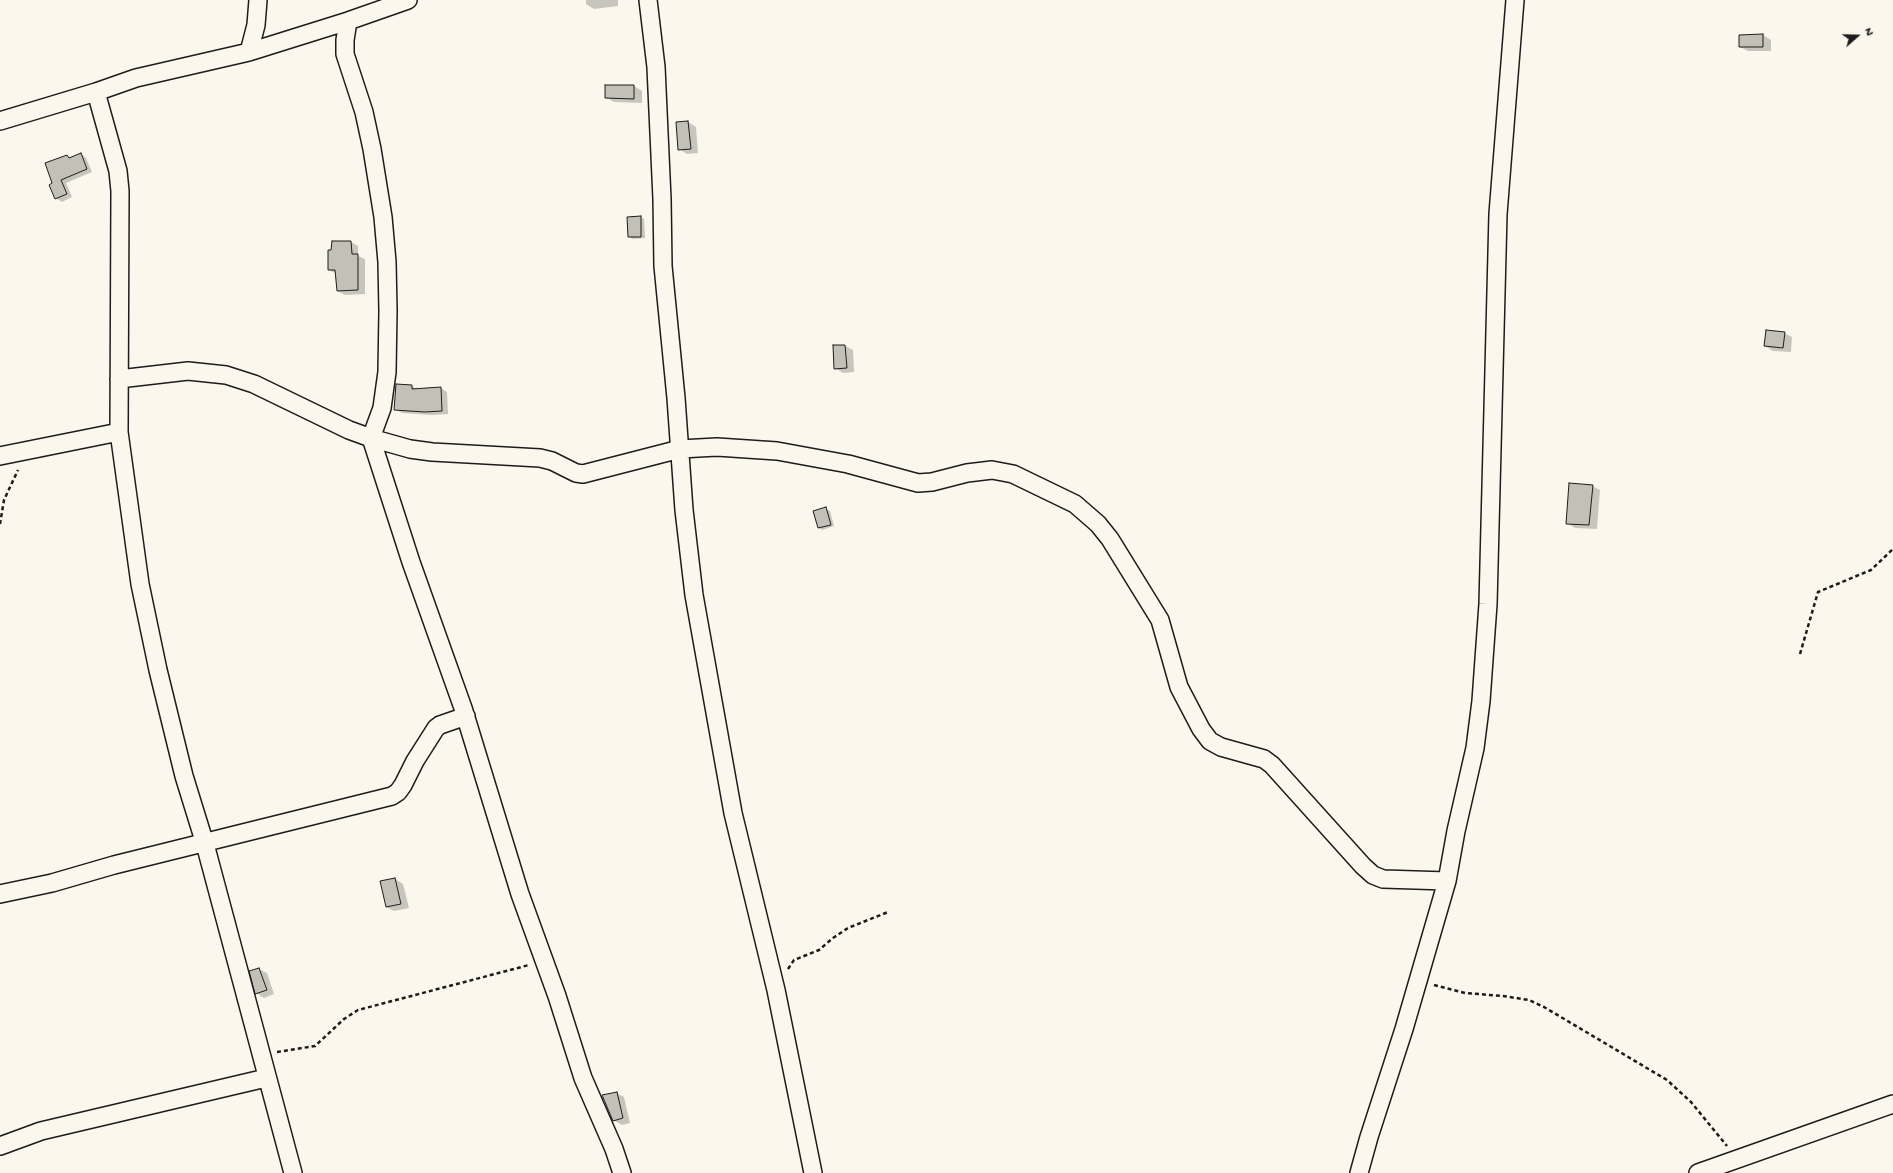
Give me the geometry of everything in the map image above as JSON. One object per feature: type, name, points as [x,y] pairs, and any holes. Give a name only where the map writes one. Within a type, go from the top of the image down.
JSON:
[{"type":"street","points":[[249,52],[256,25],[258,0]]},
{"type":"street","points":[[0,121],[96,92],[136,78],[249,52],[348,21],[408,0]]},
{"type":"street","points":[[648,0],[656,67],[662,199],[663,266],[680,449],[684,510],[694,595],[733,813],[776,988],[813,1173]]},
{"type":"street","points":[[1359,1173],[1447,881],[1456,831],[1475,748],[1481,701],[1488,604],[1498,214],[1515,0]]},
{"type":"street","points":[[348,21],[344,40],[345,54],[364,112],[369,134],[383,217],[387,262],[387,372],[382,408],[371,438],[411,562],[466,716],[520,894],[544,960],[583,1078],[622,1173]]},
{"type":"street","points":[[96,92],[118,171],[120,191],[119,432],[140,584],[184,776],[205,844],[292,1173]]},
{"type":"street","points":[[119,379],[188,371],[226,375],[254,384],[349,430],[410,449],[432,452],[540,458],[552,461],[576,473],[583,474],[680,449],[717,448],[777,451],[848,464],[918,483],[932,482],[967,473],[992,470],[1013,474],[1075,504],[1098,524],[1110,539],[1160,620],[1179,687],[1201,729],[1210,741],[1221,747],[1264,759],[1272,765],[1362,866],[1372,875],[1383,879],[1447,881]]},
{"type":"street","points":[[0,456],[119,432]]},
{"type":"street","points":[[0,894],[205,844],[392,796],[398,792],[403,785],[436,728],[440,725],[466,716]]},
{"type":"street","points":[[0,1146],[41,1131],[266,1078]]},
{"type":"street","points":[[1698,1173],[1738,1166],[1893,1104]]},
{"type":"path","points":[[0,524],[4,500],[26,451]]},
{"type":"path","points":[[1800,654],[1818,592],[1871,570],[1893,549]]},
{"type":"path","points":[[776,988],[794,960],[819,950],[848,928],[888,912]]},
{"type":"path","points":[[260,1055],[315,1046],[344,1019],[358,1010],[544,960]]},
{"type":"path","points":[[1418,981],[1465,993],[1530,1000],[1544,1007],[1667,1080],[1690,1102],[1738,1166]]},
{"type":"building","points":[[1763,34],[1763,47],[1739,47],[1739,35]]},
{"type":"building","points":[[605,85],[634,85],[634,99],[605,98]]},
{"type":"building","points":[[688,121],[691,149],[678,150],[676,122]]},
{"type":"building","points":[[81,153],[87,169],[61,180],[67,194],[55,199],[49,185],[52,183],[45,163],[67,155],[69,158]]},
{"type":"building","points":[[641,216],[641,237],[628,237],[627,217]]},
{"type":"building","points":[[332,241],[351,241],[352,254],[358,254],[358,290],[337,291],[335,270],[328,270],[328,250],[331,250]]},
{"type":"building","points":[[1766,330],[1785,332],[1783,348],[1764,346]]},
{"type":"building","points":[[833,345],[845,345],[847,368],[834,369]]},
{"type":"building","points":[[396,384],[412,385],[412,389],[441,387],[442,411],[425,412],[394,410]]},
{"type":"building","points":[[1569,483],[1593,485],[1589,525],[1566,524]]},
{"type":"building","points":[[826,507],[831,525],[818,528],[813,511]]},
{"type":"building","points":[[395,878],[401,904],[386,907],[380,881]]},
{"type":"building","points":[[259,968],[267,990],[255,994],[249,971]]},
{"type":"building","points":[[617,1092],[623,1118],[613,1121],[602,1095]]}]
